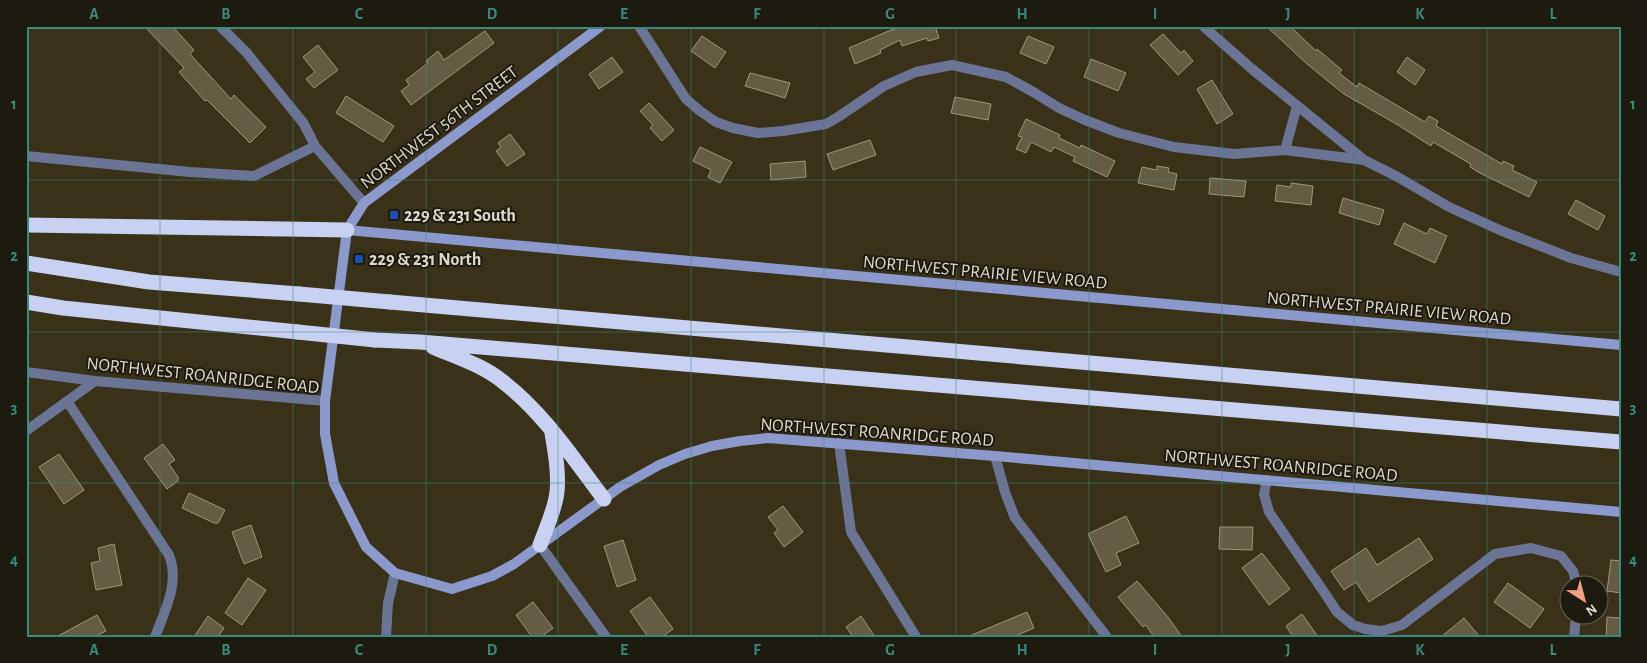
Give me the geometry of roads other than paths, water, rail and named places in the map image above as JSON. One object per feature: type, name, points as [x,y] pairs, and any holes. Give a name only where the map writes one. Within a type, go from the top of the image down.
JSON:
[{"type":"highway","points":[[26,226],[347,230]]},
{"type":"highway","points":[[26,263],[149,282],[1621,408]]},
{"type":"highway","points":[[26,302],[63,308],[375,340],[420,342],[1621,442]]},
{"type":"highway","points":[[420,342],[473,364],[501,380],[523,399],[552,431],[604,499]]},
{"type":"highway","points":[[540,545],[552,513],[557,492],[557,465],[552,431]]},
{"type":"street","points":[[220,26],[246,52],[304,124],[315,146],[364,203]]},
{"type":"street","name":"NORTHWEST 56TH STREET","points":[[325,401],[347,230],[364,203],[601,26]]},
{"type":"street","points":[[639,26],[686,99],[716,122],[741,130],[772,133],[826,124],[884,86],[916,72],[952,65],[1006,77],[1059,108],[1119,133],[1174,147],[1234,154],[1285,150],[1364,160]]},
{"type":"street","points":[[1203,26],[1364,160],[1449,207],[1502,231],[1571,258],[1621,272]]},
{"type":"street","points":[[1285,150],[1298,106]]},
{"type":"street","points":[[26,156],[190,172],[254,176],[315,146]]},
{"type":"street","name":"NORTHWEST PRAIRIE VIEW ROAD","points":[[347,230],[1621,345]]},
{"type":"street","name":"NORTHWEST ROANRIDGE ROAD","points":[[26,372],[95,381],[325,401],[325,434],[334,483],[366,547],[395,573],[452,589],[492,576],[514,564],[620,487],[659,465],[685,454],[712,446],[768,438],[995,456],[1621,512]]},
{"type":"street","points":[[26,431],[95,381]]},
{"type":"street","points":[[67,402],[169,555],[173,564],[174,583],[155,637]]},
{"type":"street","points":[[839,443],[851,532],[916,637]]},
{"type":"street","points":[[995,456],[1005,492],[1015,518],[1106,637]]},
{"type":"street","points":[[1268,480],[1264,494],[1269,512],[1336,612],[1352,625],[1382,631],[1402,625],[1495,554],[1531,548],[1548,552],[1561,556],[1574,576]]},
{"type":"street","points":[[540,545],[606,637]]},
{"type":"street","points":[[386,637],[388,603],[395,573]]},
{"type":"place","name":"229 & 231 South","points":[[394,215]]},
{"type":"place","name":"229 & 231 North","points":[[359,259]]}]
